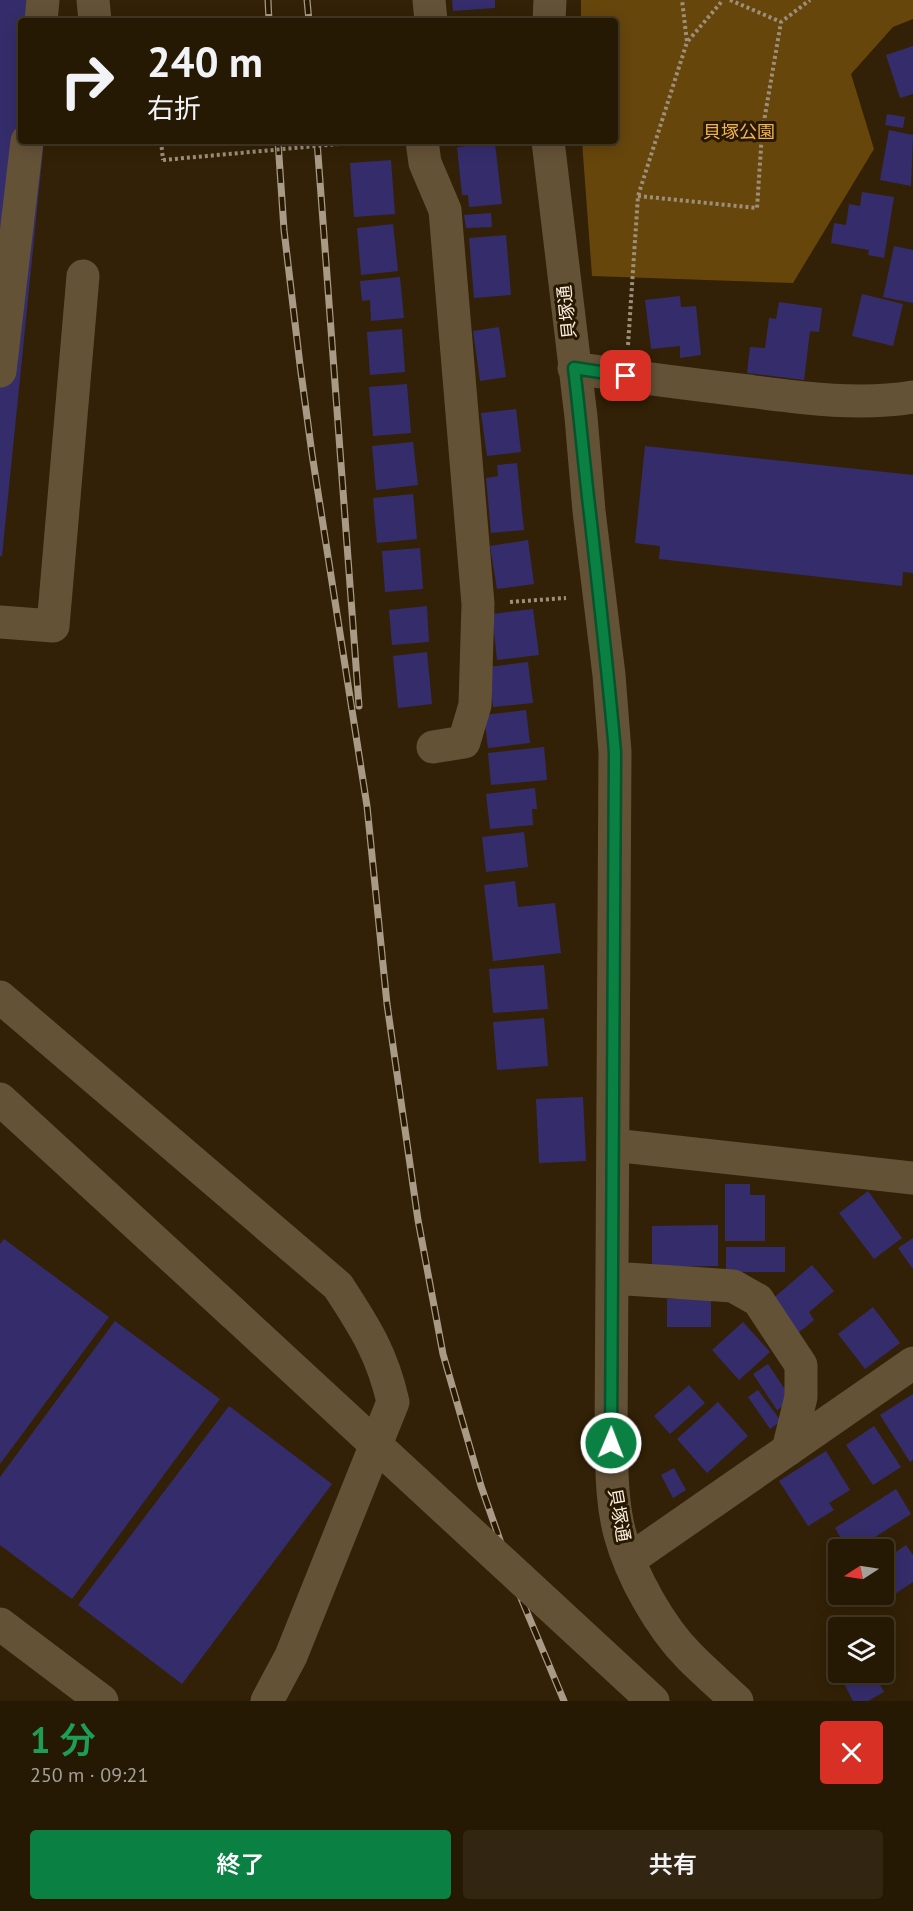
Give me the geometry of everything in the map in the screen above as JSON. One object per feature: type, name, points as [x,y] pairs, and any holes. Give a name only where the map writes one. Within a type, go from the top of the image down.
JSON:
[{"type":"street","points":[[40,18],[43,0]]},
{"type":"street","points":[[93,0],[95,18]]},
{"type":"street","points":[[429,0],[431,18]]},
{"type":"street","points":[[549,0],[549,18]]},
{"type":"street","points":[[0,371],[27,144]]},
{"type":"street","points":[[422,144],[425,163],[445,210],[478,604],[476,705],[464,742],[433,747]]},
{"type":"street","name":"貝塚通","points":[[548,144],[581,417],[589,511],[609,675],[615,752],[611,1443],[613,1493],[620,1534],[629,1560],[654,1612],[688,1656],[737,1701]]},
{"type":"street","points":[[0,622],[53,626],[82,276]]},
{"type":"street","points":[[574,368],[772,394],[855,401],[913,397]]},
{"type":"street","points":[[0,997],[338,1286],[371,1336],[387,1375],[393,1402],[291,1656],[267,1701]]},
{"type":"street","points":[[0,1100],[653,1701]]},
{"type":"street","points":[[613,1145],[913,1178]]},
{"type":"street","points":[[612,1278],[733,1286],[758,1300],[801,1365],[801,1397],[788,1450]]},
{"type":"street","points":[[629,1560],[913,1363]]},
{"type":"street","points":[[0,1624],[102,1701]]},
{"type":"path","points":[[682,0],[687,42]]},
{"type":"path","points":[[626,376],[638,196],[687,42],[723,0]]},
{"type":"path","points":[[729,0],[782,22]]},
{"type":"path","points":[[638,196],[757,208],[762,133],[782,22],[810,0]]},
{"type":"path","points":[[161,144],[163,160],[338,144]]},
{"type":"path","points":[[478,604],[566,598]]},
{"type":"green space","name":"貝塚公園","points":[[581,0],[913,0],[913,19],[893,27],[851,74],[874,149],[793,283],[592,276],[582,144],[618,144],[618,18],[581,18]]},
{"type":"building","points":[[0,0],[59,0],[57,18],[18,18],[18,144],[44,144],[2,556],[0,556]]},
{"type":"building","points":[[452,0],[495,0],[495,8],[453,11]]},
{"type":"building","points":[[913,46],[913,94],[900,98],[886,55]]},
{"type":"building","points":[[887,114],[905,117],[903,128],[885,125]]},
{"type":"building","points":[[889,130],[913,135],[911,186],[880,180]]},
{"type":"building","points":[[495,144],[502,204],[469,207],[468,195],[462,195],[457,147]]},
{"type":"building","points":[[391,160],[395,214],[354,217],[350,163]]},
{"type":"building","points":[[862,192],[894,197],[884,258],[868,255],[869,250],[831,243],[834,223],[846,225],[849,204],[860,206]]},
{"type":"building","points":[[491,213],[492,227],[466,228],[464,215]]},
{"type":"building","points":[[393,224],[398,271],[361,275],[357,228]]},
{"type":"building","points":[[506,235],[511,295],[474,298],[469,238]]},
{"type":"building","points":[[894,246],[913,250],[913,303],[883,297]]},
{"type":"building","points":[[400,277],[404,318],[371,321],[370,300],[362,301],[360,281]]},
{"type":"building","points":[[862,294],[903,304],[893,346],[852,336]]},
{"type":"building","points":[[680,296],[681,307],[696,306],[701,355],[680,358],[680,346],[651,349],[645,300]]},
{"type":"building","points":[[779,302],[822,308],[819,332],[810,331],[804,380],[747,373],[750,347],[765,348],[769,318],[776,319]]},
{"type":"building","points":[[499,327],[506,377],[480,381],[473,331]]},
{"type":"building","points":[[402,329],[405,372],[370,375],[367,332]]},
{"type":"building","points":[[407,384],[411,433],[373,436],[369,387]]},
{"type":"building","points":[[516,409],[521,452],[487,456],[481,413]]},
{"type":"building","points":[[413,442],[418,485],[376,490],[372,446]]},
{"type":"building","points":[[645,446],[913,475],[913,573],[903,572],[902,586],[659,559],[660,546],[635,543]]},
{"type":"building","points":[[517,463],[524,530],[491,533],[486,478],[498,476],[497,465]]},
{"type":"building","points":[[413,494],[417,539],[377,543],[373,498]]},
{"type":"building","points":[[528,540],[534,584],[497,589],[490,546]]},
{"type":"building","points":[[420,548],[423,589],[385,592],[382,551]]},
{"type":"building","points":[[427,606],[429,642],[392,645],[389,610]]},
{"type":"building","points":[[533,609],[539,655],[497,660],[492,614]]},
{"type":"building","points":[[427,652],[432,704],[398,708],[393,656]]},
{"type":"building","points":[[528,662],[533,703],[493,707],[488,667]]},
{"type":"building","points":[[526,710],[530,743],[488,748],[484,715]]},
{"type":"building","points":[[544,747],[547,780],[491,785],[488,753]]},
{"type":"building","points":[[535,788],[537,809],[532,809],[533,825],[490,829],[486,794]]},
{"type":"building","points":[[524,832],[528,867],[486,872],[482,837]]},
{"type":"building","points":[[515,881],[518,907],[555,903],[561,953],[493,961],[484,885]]},
{"type":"building","points":[[544,965],[548,1009],[493,1013],[489,969]]},
{"type":"building","points":[[544,1018],[548,1066],[497,1070],[493,1022]]},
{"type":"building","points":[[583,1097],[586,1161],[539,1163],[536,1099]]},
{"type":"building","points":[[725,1184],[750,1184],[750,1195],[765,1195],[765,1241],[725,1241]]},
{"type":"building","points":[[868,1191],[902,1238],[874,1259],[839,1213]]},
{"type":"building","points":[[718,1225],[718,1266],[652,1267],[652,1226]]},
{"type":"building","points":[[913,1238],[913,1269],[898,1248]]},
{"type":"building","points":[[4,1239],[109,1317],[0,1464],[0,1244]]},
{"type":"building","points":[[726,1247],[785,1247],[785,1272],[726,1272]]},
{"type":"building","points":[[812,1265],[834,1291],[809,1312],[814,1320],[798,1333],[770,1301]]},
{"type":"building","points":[[667,1299],[711,1299],[711,1327],[667,1327]]},
{"type":"building","points":[[873,1307],[900,1343],[865,1369],[838,1334]]},
{"type":"building","points":[[115,1321],[220,1399],[72,1599],[0,1545],[0,1477]]},
{"type":"building","points":[[743,1322],[770,1352],[739,1380],[712,1350]]},
{"type":"building","points":[[768,1364],[792,1400],[777,1410],[753,1374]]},
{"type":"building","points":[[689,1385],[705,1403],[670,1434],[654,1416]]},
{"type":"building","points":[[758,1390],[781,1421],[770,1429],[748,1397]]},
{"type":"building","points":[[913,1394],[913,1460],[910,1462],[880,1415]]},
{"type":"building","points":[[718,1402],[748,1436],[707,1473],[677,1439]]},
{"type":"building","points":[[229,1406],[332,1484],[182,1684],[78,1605]]},
{"type":"building","points":[[874,1426],[901,1467],[873,1485],[846,1445]]},
{"type":"building","points":[[826,1451],[850,1490],[829,1503],[834,1510],[808,1526],[779,1481]]},
{"type":"building","points":[[674,1468],[686,1490],[673,1498],[661,1475]]},
{"type":"building","points":[[896,1489],[911,1514],[872,1539],[842,1539],[835,1528]]},
{"type":"building","points":[[906,1545],[913,1555],[913,1582],[894,1595],[894,1553]]},
{"type":"building","points":[[844,1683],[879,1683],[884,1692],[868,1701],[853,1701]]},
{"type":"railway","points":[[268,0],[269,18]]},
{"type":"railway","points":[[307,0],[309,18]]},
{"type":"railway","points":[[278,144],[284,230],[300,365],[367,806],[387,1004],[418,1220],[443,1354],[481,1486],[516,1586],[564,1701]]},
{"type":"railway","points":[[317,144],[359,706]]},
{"type":"route","points":[[611,1443],[615,752],[609,675],[574,368],[626,376]]}]
